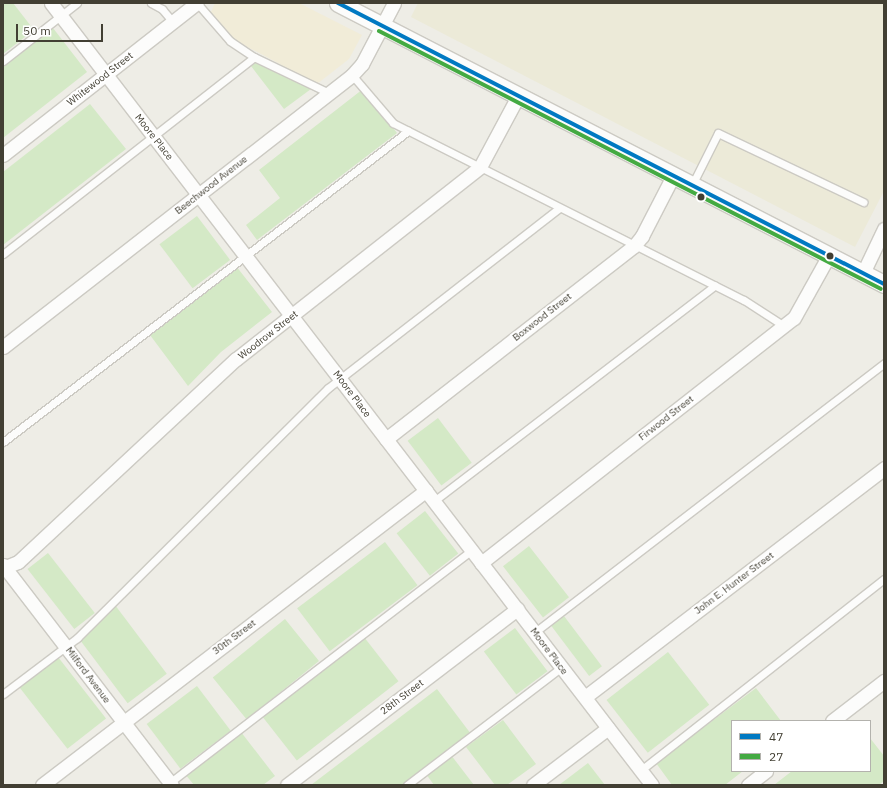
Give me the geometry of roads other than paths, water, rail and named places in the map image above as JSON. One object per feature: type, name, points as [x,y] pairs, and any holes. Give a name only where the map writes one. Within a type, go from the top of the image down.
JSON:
[{"type":"street","name":"Moore Place","points":[[51,3],[652,785]]},
{"type":"street","name":"Whitewood Street","points":[[3,154],[197,3]]},
{"type":"street","points":[[338,3],[884,284]]},
{"type":"street","name":"Beechwood Avenue","points":[[3,347],[352,75],[362,64],[394,3]]},
{"type":"street","name":"Woodrow Street","points":[[4,569],[18,562],[236,359],[480,167],[518,96]]},
{"type":"street","name":"Boxwood Street","points":[[386,439],[634,246],[642,236],[673,176]]},
{"type":"street","points":[[863,273],[884,229]]},
{"type":"street","name":"Firwood Street","points":[[481,562],[784,326],[799,312],[829,255]]},
{"type":"street","name":"John E. Hunter Street","points":[[585,697],[884,468]]},
{"type":"street","name":"30th Street","points":[[42,785],[426,490]]},
{"type":"street","name":"Milford Avenue","points":[[4,569],[66,646],[169,784]]},
{"type":"street","name":"28th Street","points":[[287,785],[517,609]]},
{"type":"street","points":[[833,720],[884,681]]},
{"type":"street","points":[[533,785],[608,728]]},
{"type":"street","points":[[748,785],[765,772]]},
{"type":"lane","points":[[3,60],[77,3]]},
{"type":"lane","points":[[151,3],[162,9],[173,22]]},
{"type":"lane","points":[[197,3],[230,41],[254,57],[329,93]]},
{"type":"lane","points":[[3,254],[254,57]]},
{"type":"lane","points":[[352,75],[393,123],[634,246],[715,285],[774,318],[784,326]]},
{"type":"lane","points":[[3,442],[245,254],[408,131]]},
{"type":"lane","points":[[692,185],[718,133],[863,202]]},
{"type":"lane","points":[[3,694],[66,646],[340,378],[559,208]]},
{"type":"lane","points":[[434,501],[715,285]]},
{"type":"lane","points":[[535,632],[884,363]]},
{"type":"lane","points":[[169,784],[472,550]]},
{"type":"lane","points":[[640,770],[884,579]]},
{"type":"lane","points":[[407,785],[562,667]]}]
